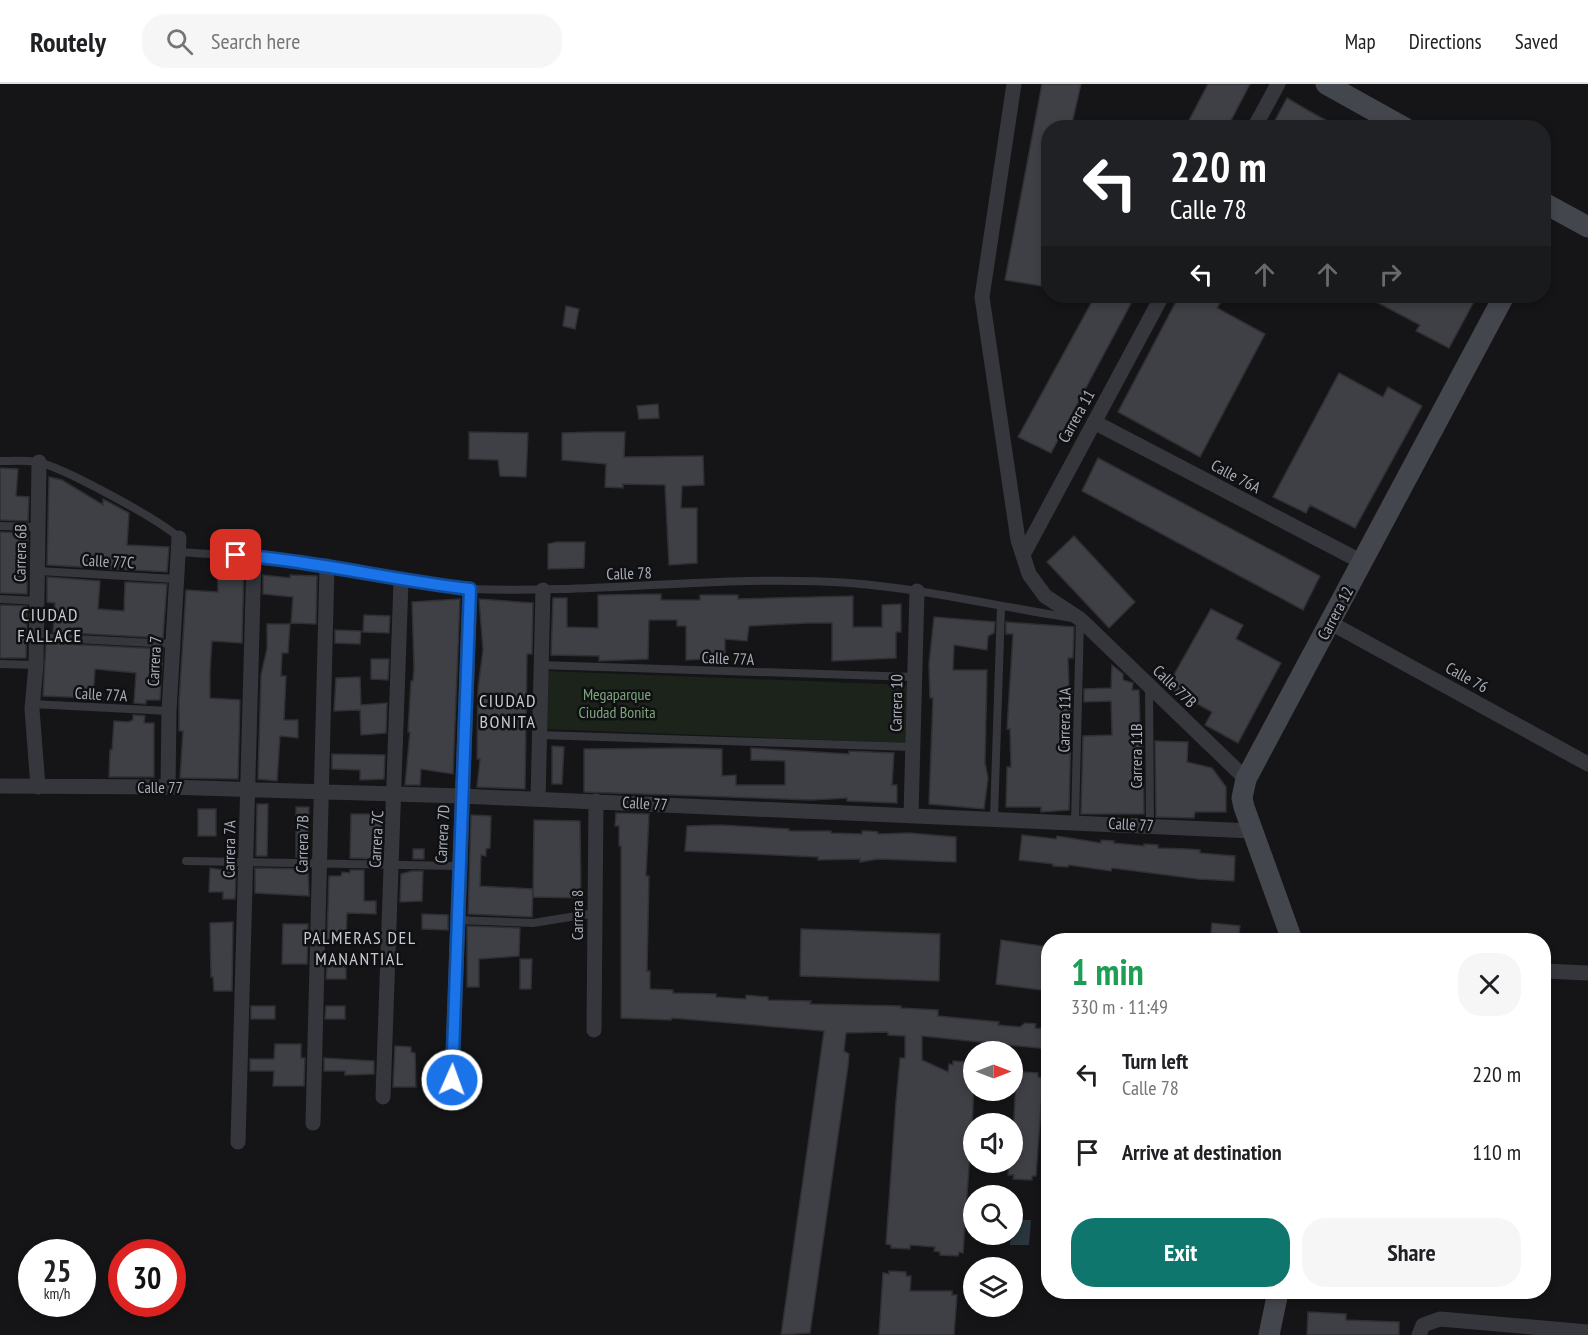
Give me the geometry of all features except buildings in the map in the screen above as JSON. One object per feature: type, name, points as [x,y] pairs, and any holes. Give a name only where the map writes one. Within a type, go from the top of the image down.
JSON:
[{"type":"main road","points":[[1326,84],[1391,120]]},
{"type":"main road","points":[[1551,212],[1588,227]]},
{"type":"main road","name":"Carrera 12","points":[[1289,933],[1242,798],[1246,779],[1500,303]]},
{"type":"main road","points":[[1269,1335],[1277,1299]]},
{"type":"street","name":"Calle 77B","points":[[1014,84],[982,297],[1017,540],[1029,574],[1046,596],[1080,619],[1246,779]]},
{"type":"street","points":[[1258,120],[1278,84]]},
{"type":"street","name":"Carrera 11","points":[[1023,555],[1158,303]]},
{"type":"street","name":"Calle 76A","points":[[1094,422],[1362,562]]},
{"type":"street","name":"Carrera 6B","points":[[38,787],[32,704],[36,665],[39,571],[39,462]]},
{"type":"street","name":"Carrera 7","points":[[168,787],[169,711],[179,545]]},
{"type":"street","name":"Carrera 7A","points":[[238,1142],[255,557]]},
{"type":"street","name":"Carrera 7B","points":[[313,1123],[327,566]]},
{"type":"street","name":"Carrera 7C","points":[[384,1097],[396,795],[401,581]]},
{"type":"street","name":"Carrera 7D","points":[[452,1080],[458,866],[470,589]]},
{"type":"street","points":[[538,799],[543,590]]},
{"type":"street","name":"Carrera 10","points":[[911,815],[917,591]]},
{"type":"street","name":"Calle 76","points":[[1329,622],[1588,764]]},
{"type":"street","name":"Calle 77","points":[[0,786],[168,787],[462,796],[1075,821],[1253,831]]},
{"type":"street","name":"Carrera 8","points":[[594,1030],[596,801]]},
{"type":"street","points":[[1551,971],[1588,973]]},
{"type":"street","points":[[1419,1335],[1423,1325],[1440,1319],[1588,1332]]},
{"type":"lane","points":[[0,461],[39,462],[168,527],[179,545]]},
{"type":"lane","points":[[0,526],[39,527]]},
{"type":"lane","name":"Calle 78","points":[[179,545],[327,566],[401,581],[470,589],[543,590],[776,582],[850,583],[917,591],[1080,619]]},
{"type":"lane","name":"Calle 77C","points":[[39,571],[176,579]]},
{"type":"lane","points":[[0,599],[38,601]]},
{"type":"lane","points":[[994,818],[1001,607]]},
{"type":"lane","name":"Carrera 11A","points":[[1075,821],[1080,619]]},
{"type":"lane","points":[[37,637],[173,644]]},
{"type":"lane","points":[[0,664],[36,665]]},
{"type":"lane","name":"Calle 77A","points":[[540,665],[915,677]]},
{"type":"lane","name":"Carrera 11B","points":[[1149,686],[1150,825]]},
{"type":"lane","name":"Calle 77A","points":[[32,704],[169,711]]},
{"type":"lane","points":[[539,735],[913,747]]},
{"type":"lane","points":[[186,861],[458,866]]},
{"type":"lane","points":[[457,920],[533,923],[595,913]]},
{"type":"green space","name":"Megaparque Ciudad Bonita","points":[[547,671],[909,685],[907,743],[544,729]]},
{"type":"shaded area","points":[[1023,1220],[1031,1220],[1029,1245],[1023,1245]]},
{"type":"district","name":"CIUDAD FALLACE","points":[[50,625]]},
{"type":"district","name":"CIUDAD BONITA","points":[[508,711]]},
{"type":"district","name":"PALMERAS DEL MANANTIAL","points":[[360,948]]},
{"type":"route","points":[[236,555],[327,566],[401,581],[470,589],[458,866],[452,1080]]}]
